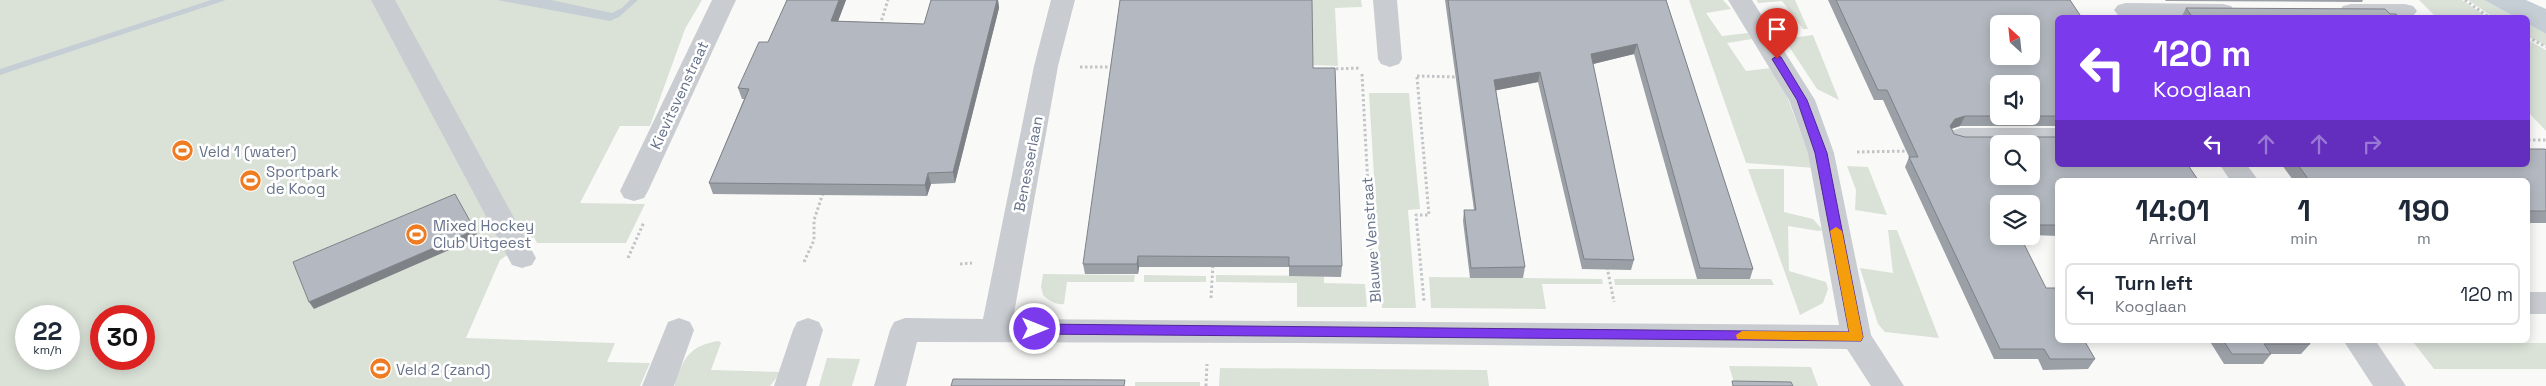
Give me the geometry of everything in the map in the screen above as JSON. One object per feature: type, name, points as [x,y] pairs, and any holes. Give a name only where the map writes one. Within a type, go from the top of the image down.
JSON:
[{"type":"street","points":[[383,0],[522,258]]},
{"type":"street","name":"Kievitsvenstraat","points":[[634,191],[724,0]]},
{"type":"street","name":"Benesserlaan","points":[[996,329],[1046,66],[1063,0]]},
{"type":"street","points":[[1385,0],[1390,59]]},
{"type":"street","points":[[1740,0],[1802,100],[1821,153],[1856,337],[1888,386]]},
{"type":"street","points":[[2125,9],[2245,11]]},
{"type":"street","points":[[2325,11],[2404,11]]},
{"type":"street","points":[[1960,137],[2055,137]]},
{"type":"street","points":[[2234,167],[2243,178]]},
{"type":"street","points":[[2530,303],[2546,303]]},
{"type":"street","points":[[658,386],[679,330]]},
{"type":"street","points":[[790,386],[808,330]]},
{"type":"street","points":[[890,386],[905,330],[1209,330],[1856,337]]},
{"type":"street","points":[[2360,343],[2390,386]]},
{"type":"path","points":[[879,28],[888,0]]},
{"type":"path","points":[[2465,0],[2486,15]]},
{"type":"path","points":[[2530,38],[2546,47]]},
{"type":"path","points":[[1390,59],[1391,69],[1415,69],[1429,215],[1416,215],[1424,308],[1401,333]]},
{"type":"path","points":[[1046,66],[1118,68]]},
{"type":"path","name":"Blauwe Venstraat","points":[[1322,69],[1361,68],[1374,309],[1401,333]]},
{"type":"path","points":[[1417,77],[1464,77]]},
{"type":"path","points":[[1821,153],[1954,150],[1960,137]]},
{"type":"path","points":[[2530,140],[2546,140]]},
{"type":"path","points":[[804,262],[814,240],[814,220],[824,192]]},
{"type":"path","points":[[1605,259],[1621,335]]},
{"type":"path","points":[[1209,330],[1213,263]]},
{"type":"shaded area","name":"Sportpark de Koog","points":[[0,0],[702,0],[685,29],[650,126],[620,126],[580,203],[645,204],[626,243],[537,243],[534,237],[500,260],[466,338],[615,343],[607,362],[650,363],[640,386],[0,386]]},
{"type":"shaded area","points":[[211,0],[226,0],[0,75],[0,69]]},
{"type":"shaded area","points":[[497,0],[551,0],[612,13],[622,8],[630,0],[638,0],[619,17],[610,21]]},
{"type":"shaded area","points":[[1311,0],[1361,0],[1362,7],[1335,8],[1338,66],[1313,65]]},
{"type":"shaded area","points":[[1689,0],[1723,0],[1731,9],[1706,13],[1722,36],[1748,33],[1752,39],[1727,43],[1746,71],[1771,68],[1781,81],[1814,168],[1746,163]]},
{"type":"shaded area","points":[[1757,0],[1795,0],[1808,29],[1803,29],[1782,1],[1758,3]]},
{"type":"shaded area","points":[[2419,0],[2462,0],[2484,15],[2434,15]]},
{"type":"shaded area","points":[[2468,0],[2484,0],[2511,15],[2490,15]]},
{"type":"shaded area","points":[[2484,0],[2526,0],[2546,9],[2546,34],[2530,25],[2530,15],[2511,15]]},
{"type":"shaded area","points":[[2530,25],[2546,34],[2546,46],[2530,37]]},
{"type":"shaded area","points":[[1813,35],[1839,100],[1817,89],[1784,39]]},
{"type":"shaded area","points":[[2530,41],[2546,50],[2546,131],[2530,114]]},
{"type":"shaded area","points":[[1369,93],[1409,93],[1420,209],[1408,210],[1416,308],[1382,308]]},
{"type":"shaded area","points":[[1847,166],[1868,167],[1887,215],[1855,210],[1856,190]]},
{"type":"shaded area","points":[[1748,169],[1784,169],[1784,212],[1813,219],[1823,230],[1818,231],[1788,226],[1789,271],[1826,282],[1828,289],[1823,303],[1800,315]]},
{"type":"shaded area","points":[[1888,230],[1897,230],[1939,338],[1885,332],[1878,324],[1860,268],[1893,273]]},
{"type":"shaded area","points":[[1043,274],[1135,275],[1134,282],[1067,282],[1064,304],[1058,304],[1043,295],[1041,287]]},
{"type":"shaded area","points":[[1144,275],[1206,276],[1206,282],[1144,282]]},
{"type":"shaded area","points":[[1216,275],[1324,276],[1324,283],[1365,284],[1367,307],[1297,307],[1297,283],[1216,282]]},
{"type":"shaded area","points":[[1429,277],[1602,279],[1603,284],[1542,284],[1546,309],[1431,308]]},
{"type":"shaded area","points":[[1614,279],[1771,279],[1774,285],[1615,285]]},
{"type":"shaded area","points":[[719,341],[721,343],[711,370],[781,372],[770,386],[675,386],[674,383],[689,354],[701,346]]},
{"type":"shaded area","points":[[2414,343],[2546,343],[2546,369],[2434,369]]},
{"type":"shaded area","points":[[827,358],[860,359],[852,386],[819,386]]},
{"type":"shaded area","points":[[1729,366],[1811,367],[1818,386],[1735,386]]},
{"type":"shaded area","points":[[1220,368],[1487,370],[1489,386],[1219,386]]},
{"type":"shaded area","points":[[1135,382],[1200,382],[1200,386],[1135,386]]},
{"type":"building","points":[[787,0],[839,0],[831,21],[924,24],[931,0],[997,0],[953,172],[928,173],[925,185],[709,183],[749,89],[738,88],[759,42],[768,42]]},
{"type":"building","points":[[1120,0],[1312,0],[1313,68],[1335,68],[1342,266],[1289,266],[1289,257],[1138,256],[1137,264],[1083,264]]},
{"type":"building","points":[[1448,0],[1666,0],[1753,269],[1700,268],[1637,44],[1591,54],[1634,260],[1584,259],[1540,72],[1494,80],[1525,267],[1471,268],[1464,210],[1476,210]]},
{"type":"building","points":[[1836,0],[2070,0],[2080,15],[2055,15],[2055,116],[2040,116],[2040,75],[1990,75],[1990,116],[1965,116],[1955,119],[1950,126],[1954,134],[1965,137],[1990,137],[1990,185],[2040,185],[2040,137],[2055,137],[2055,167],[2189,167],[2197,178],[2055,178],[2055,225],[2040,225],[2040,195],[1990,195],[1990,245],[2024,245],[2046,288],[2055,288],[2055,343],[2086,343],[2095,359],[2050,359],[2044,349],[2000,349],[1909,157],[1918,157],[1887,90],[1878,90]]},
{"type":"building","points":[[2186,8],[2385,9],[2390,14],[2397,15],[2191,15]]},
{"type":"building","points":[[2530,149],[2545,149],[2546,211],[2530,211],[2530,178],[2308,178],[2299,167],[2530,167]]},
{"type":"building","points":[[455,194],[475,230],[309,302],[293,262]]},
{"type":"building","points":[[2225,343],[2310,344],[2264,344],[2271,354],[2232,354]]},
{"type":"building","points":[[953,379],[1125,380],[1124,386],[951,386]]},
{"type":"building","points":[[1732,381],[1791,382],[1793,386],[1733,386]]},
{"type":"slow traffic","points":[[1742,335],[1856,337],[1836,231]]},
{"type":"place","name":"Veld 1 (water)","points":[[183,151]]},
{"type":"place","name":"Sportpark de Koog","points":[[250,180]]},
{"type":"place","name":"Mixed Hockey Club Uitgeest","points":[[417,234]]},
{"type":"place","name":"Veld 2 (zand)","points":[[380,369]]},
{"type":"route","points":[[1035,329],[1856,337],[1821,153],[1802,100],[1777,59]]}]
